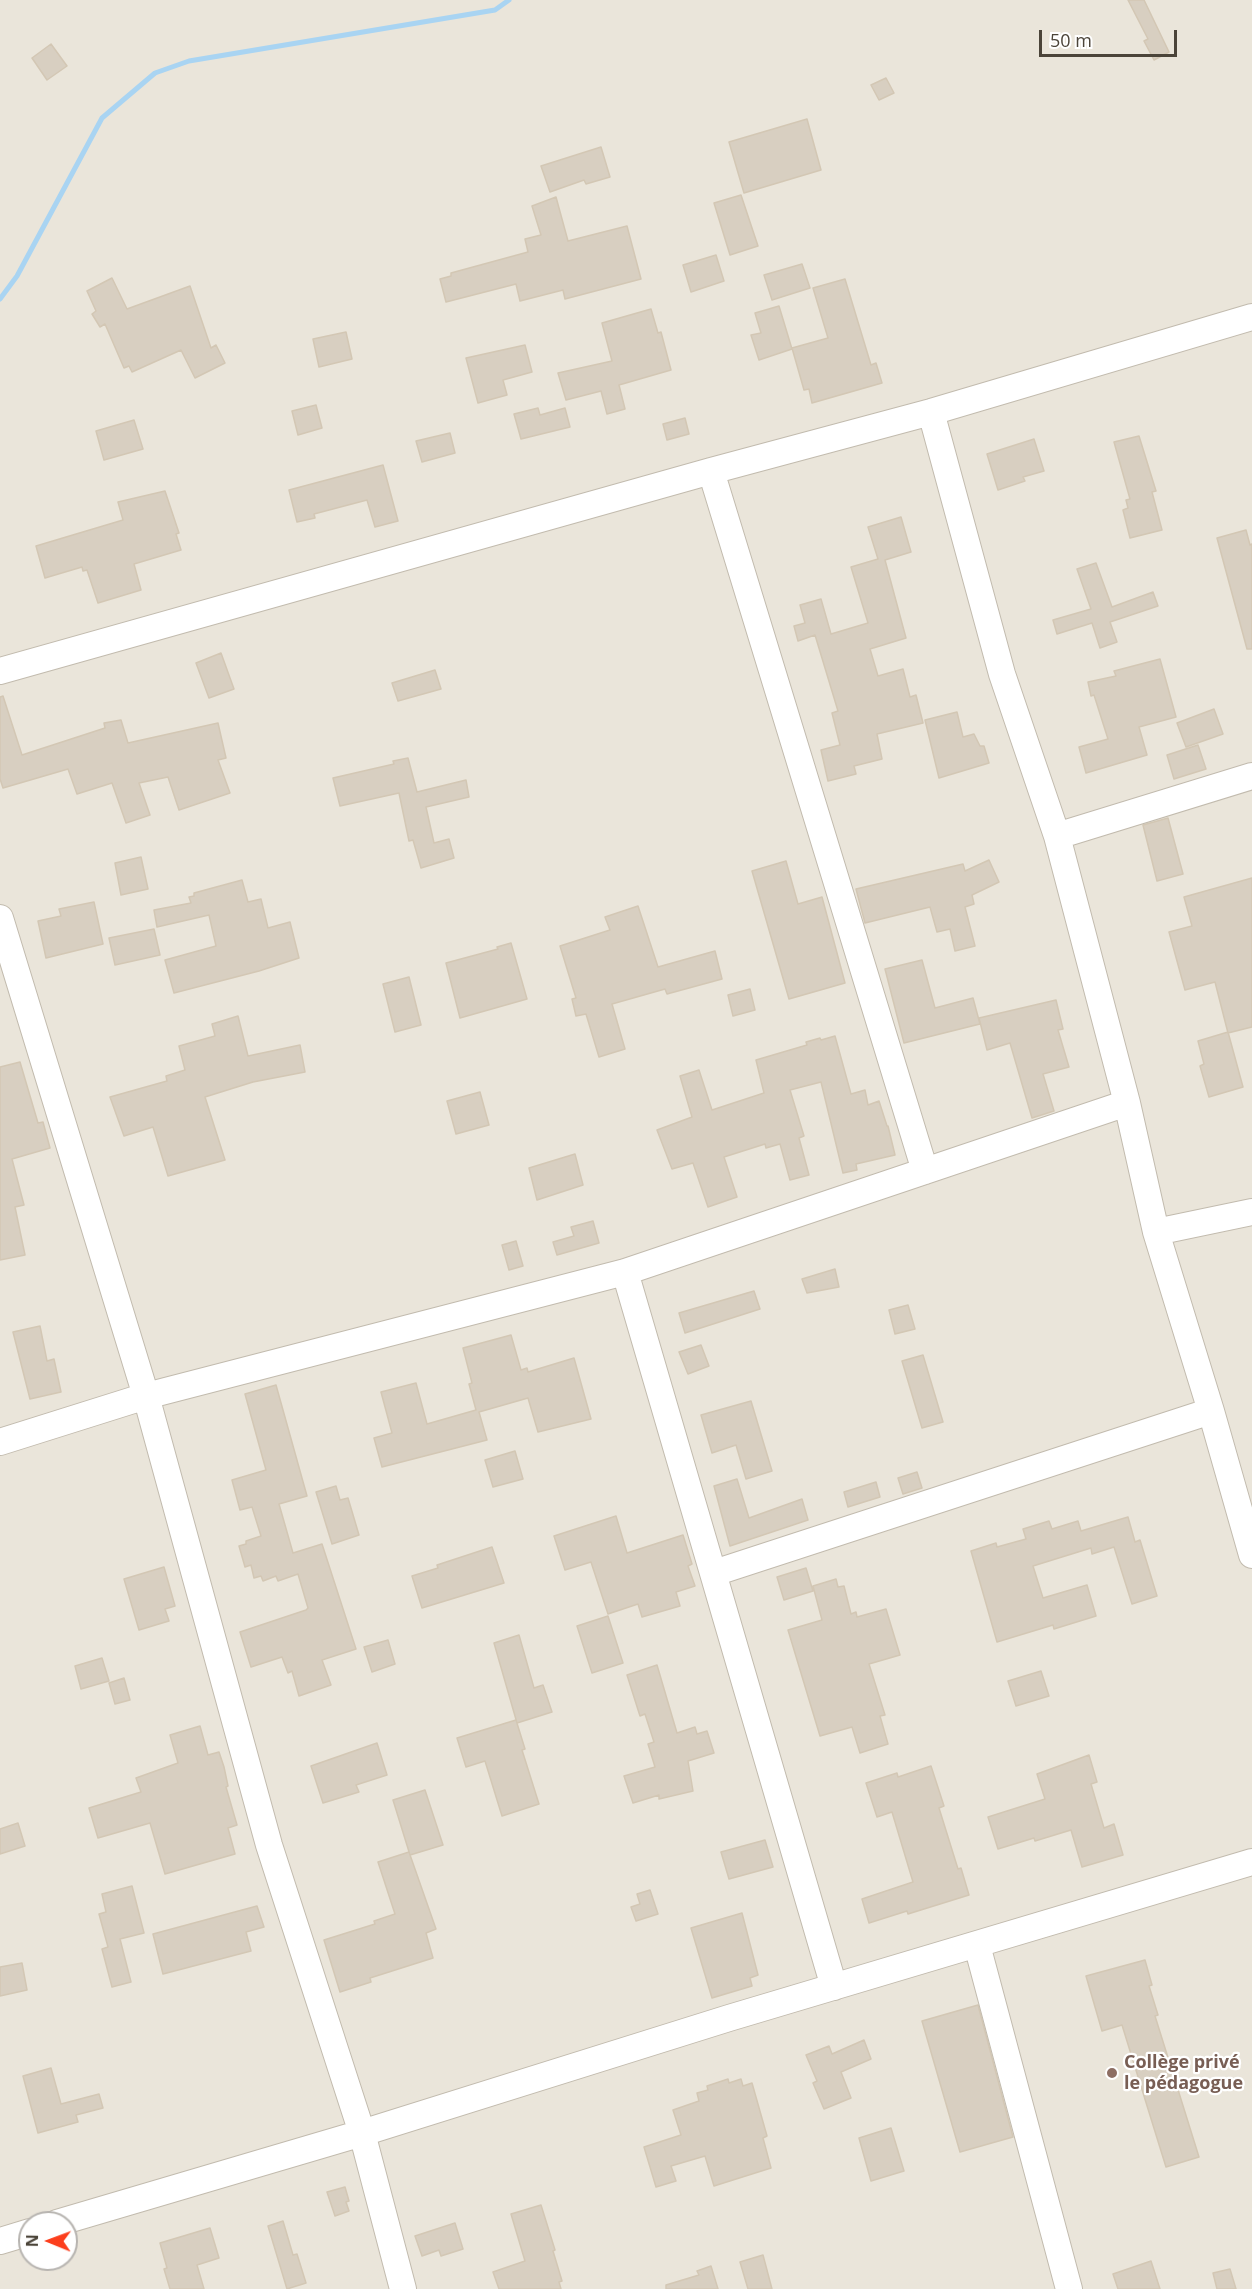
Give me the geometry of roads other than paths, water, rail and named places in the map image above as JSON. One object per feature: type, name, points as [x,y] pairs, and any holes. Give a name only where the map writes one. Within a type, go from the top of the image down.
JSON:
[{"type":"street","points":[[0,671],[711,471],[931,412],[1252,317]]},
{"type":"street","points":[[931,412],[1002,674],[1057,836],[1127,1103],[1156,1232],[1252,1555]]},
{"type":"street","points":[[711,471],[925,1171]]},
{"type":"street","points":[[1057,836],[1252,776]]},
{"type":"street","points":[[0,918],[146,1396],[269,1845],[362,2133],[404,2289]]},
{"type":"street","points":[[0,1442],[146,1396],[625,1272],[1127,1103]]},
{"type":"street","points":[[1156,1232],[1252,1212]]},
{"type":"street","points":[[625,1272],[834,1987]]},
{"type":"street","points":[[714,1573],[1211,1411]]},
{"type":"street","points":[[78,2217],[362,2133],[729,2018],[1252,1863]]},
{"type":"street","points":[[977,1945],[1069,2289]]},
{"type":"street","points":[[0,2241],[18,2236]]},
{"type":"waterway","points":[[0,299],[17,276],[102,118],[155,73],[189,61],[495,10],[509,0]]},
{"type":"place","name":"Collège privé le pédagogue","points":[[1112,2073]]}]
